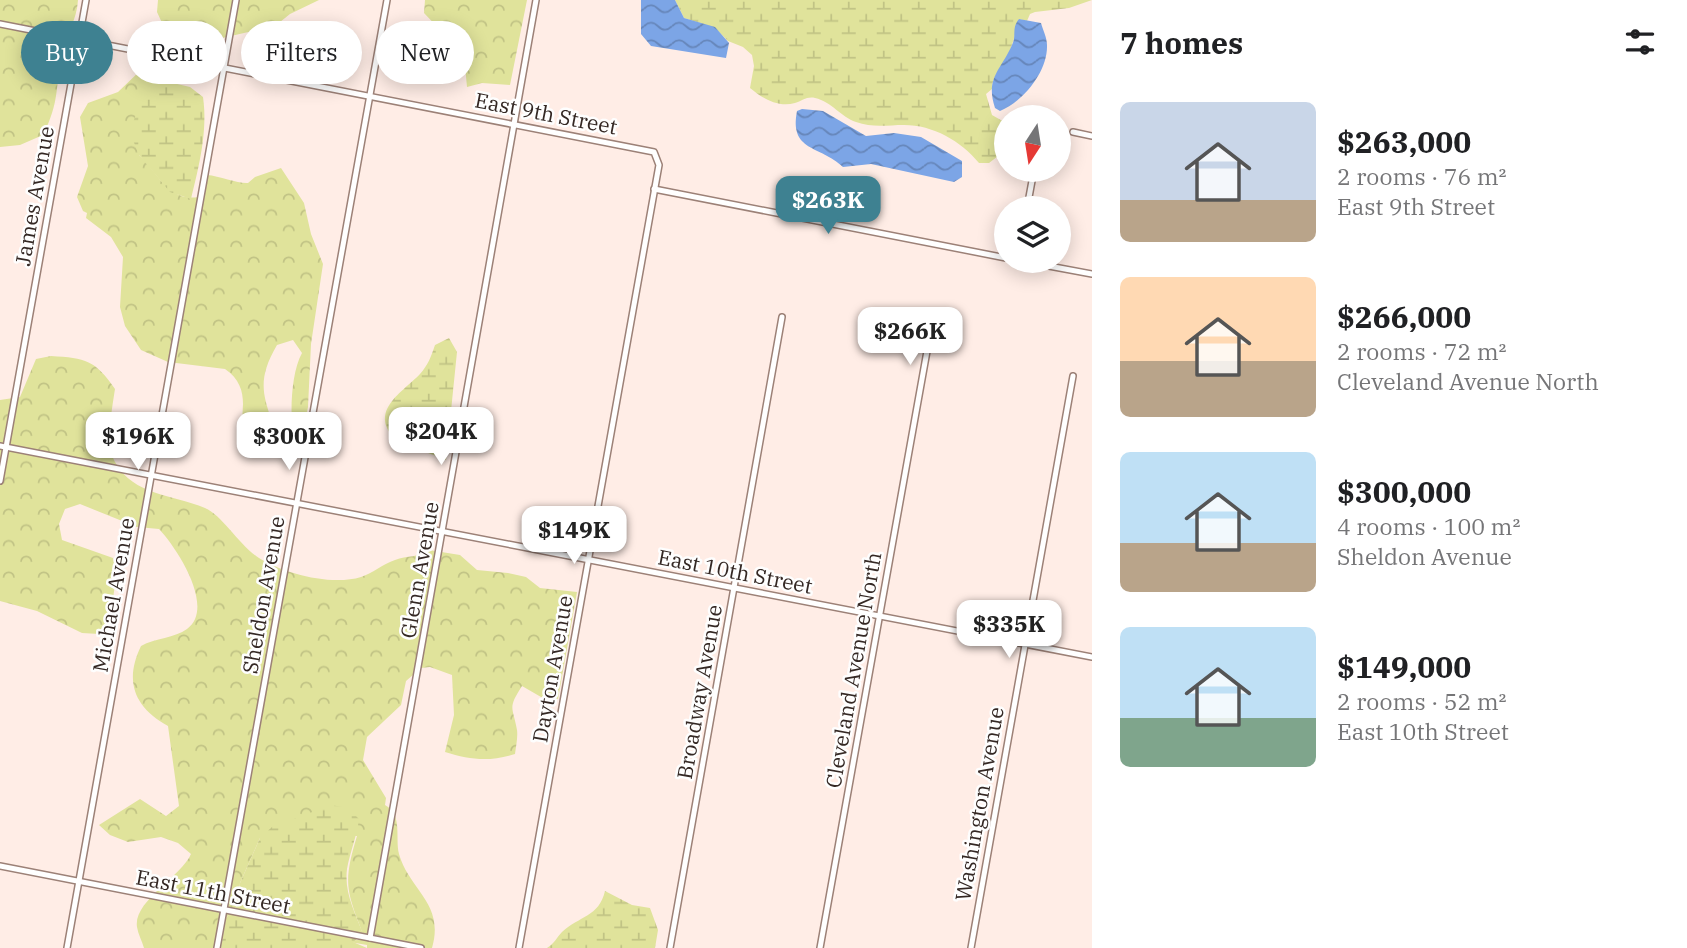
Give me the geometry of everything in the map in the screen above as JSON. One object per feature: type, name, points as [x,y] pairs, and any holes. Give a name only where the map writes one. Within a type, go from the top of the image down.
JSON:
[{"type":"street","name":"James Avenue","points":[[82,21],[86,0]]},
{"type":"street","name":"Michael Avenue","points":[[227,55],[236,0]]},
{"type":"street","name":"Sheldon Avenue","points":[[217,948],[387,0]]},
{"type":"street","name":"Glenn Avenue","points":[[370,938],[536,0]]},
{"type":"street","name":"East 9th Street","points":[[0,24],[21,28]]},
{"type":"street","name":"East 9th Street","points":[[227,67],[654,152],[659,165],[654,189]]},
{"type":"street","name":"James Avenue","points":[[0,481],[3,446],[71,84]]},
{"type":"street","name":"Michael Avenue","points":[[67,948],[222,84]]},
{"type":"street","points":[[1073,132],[1092,136]]},
{"type":"street","points":[[654,189],[994,256]]},
{"type":"street","name":"Dayton Avenue","points":[[519,948],[654,189]]},
{"type":"street","points":[[1071,270],[1092,274]]},
{"type":"street","name":"Broadway Avenue","points":[[670,948],[782,317]]},
{"type":"street","name":"Cleveland Avenue North","points":[[820,948],[929,340]]},
{"type":"street","name":"Washington Avenue","points":[[971,948],[1073,376]]},
{"type":"street","name":"East 10th Street","points":[[3,446],[1092,657]]},
{"type":"street","name":"East 11th Street","points":[[0,866],[421,948]]},
{"type":"green space","points":[[0,0],[78,0],[73,21],[21,21],[21,84],[58,84],[55,103],[43,135],[20,145],[0,147]]},
{"type":"green space","points":[[158,0],[319,0],[281,21],[241,21],[241,34],[227,37],[227,21],[161,21],[157,12]]},
{"type":"green space","points":[[425,0],[527,0],[510,85],[482,83],[467,87],[467,84],[474,84],[474,21],[432,21],[424,13]]},
{"type":"green space","points":[[675,0],[1092,0],[1069,8],[1035,12],[1030,14],[1027,21],[1019,19],[1009,53],[992,89],[986,94],[994,116],[994,159],[989,163],[979,163],[955,141],[936,131],[915,126],[862,124],[815,98],[782,104],[765,98],[750,88],[754,66],[752,55],[743,47],[728,41],[715,28],[684,18]]},
{"type":"green space","points":[[127,83],[157,84],[139,155],[174,192],[192,198],[203,196],[207,175],[248,183],[255,177],[281,168],[304,203],[311,234],[323,264],[311,344],[308,407],[302,438],[293,434],[292,393],[302,353],[293,340],[277,345],[264,376],[264,388],[277,452],[240,445],[242,394],[234,377],[225,369],[168,362],[141,350],[125,326],[120,307],[123,257],[111,237],[86,218],[87,213],[83,211],[77,197],[88,166],[80,117],[88,103],[118,92]]},
{"type":"green space","points":[[157,84],[177,84],[190,87],[203,97],[204,136],[191,199],[170,192],[139,155],[133,140],[133,123],[143,93]]},
{"type":"green space","points":[[449,338],[457,352],[446,460],[396,440],[388,430],[385,420],[386,411],[397,395],[423,371],[435,345]]},
{"type":"green space","points":[[51,356],[89,362],[115,389],[110,446],[115,462],[132,482],[205,508],[224,523],[245,546],[269,564],[308,577],[349,579],[361,577],[395,560],[429,550],[460,555],[477,570],[526,577],[540,588],[577,592],[558,699],[541,697],[522,686],[514,699],[513,712],[517,733],[515,754],[480,759],[445,752],[454,715],[452,675],[430,667],[421,668],[406,681],[401,705],[367,737],[363,760],[386,798],[385,805],[394,814],[399,854],[404,867],[430,908],[435,933],[432,948],[367,948],[367,945],[344,941],[358,940],[363,934],[348,886],[357,836],[260,838],[240,883],[238,905],[226,918],[221,948],[144,948],[137,927],[142,908],[186,863],[191,854],[178,843],[161,837],[128,842],[110,835],[99,825],[140,799],[166,816],[179,806],[168,726],[156,719],[140,702],[135,692],[133,671],[141,646],[187,629],[195,619],[196,593],[183,563],[159,529],[137,527],[80,504],[65,509],[59,524],[62,540],[113,558],[115,566],[111,608],[99,634],[82,633],[37,611],[0,601],[0,400],[20,397],[36,359]]},
{"type":"green space","points":[[331,805],[348,808],[359,819],[346,878],[351,902],[363,934],[353,942],[367,948],[221,948],[226,918],[238,905],[240,883],[260,838],[272,827]]},
{"type":"green space","points":[[605,891],[632,905],[650,908],[658,930],[655,948],[547,948],[568,927],[593,911]]},
{"type":"water","points":[[641,0],[675,0],[684,18],[715,27],[729,43],[726,58],[651,46],[641,34]]},
{"type":"water","points":[[1019,19],[1041,23],[1047,42],[1046,55],[1039,75],[1026,93],[1010,105],[994,105],[993,81],[1013,42],[1015,26]]},
{"type":"water","points":[[797,111],[823,111],[866,136],[894,133],[921,137],[962,161],[962,177],[954,182],[871,164],[843,167],[802,141],[796,124]]}]
